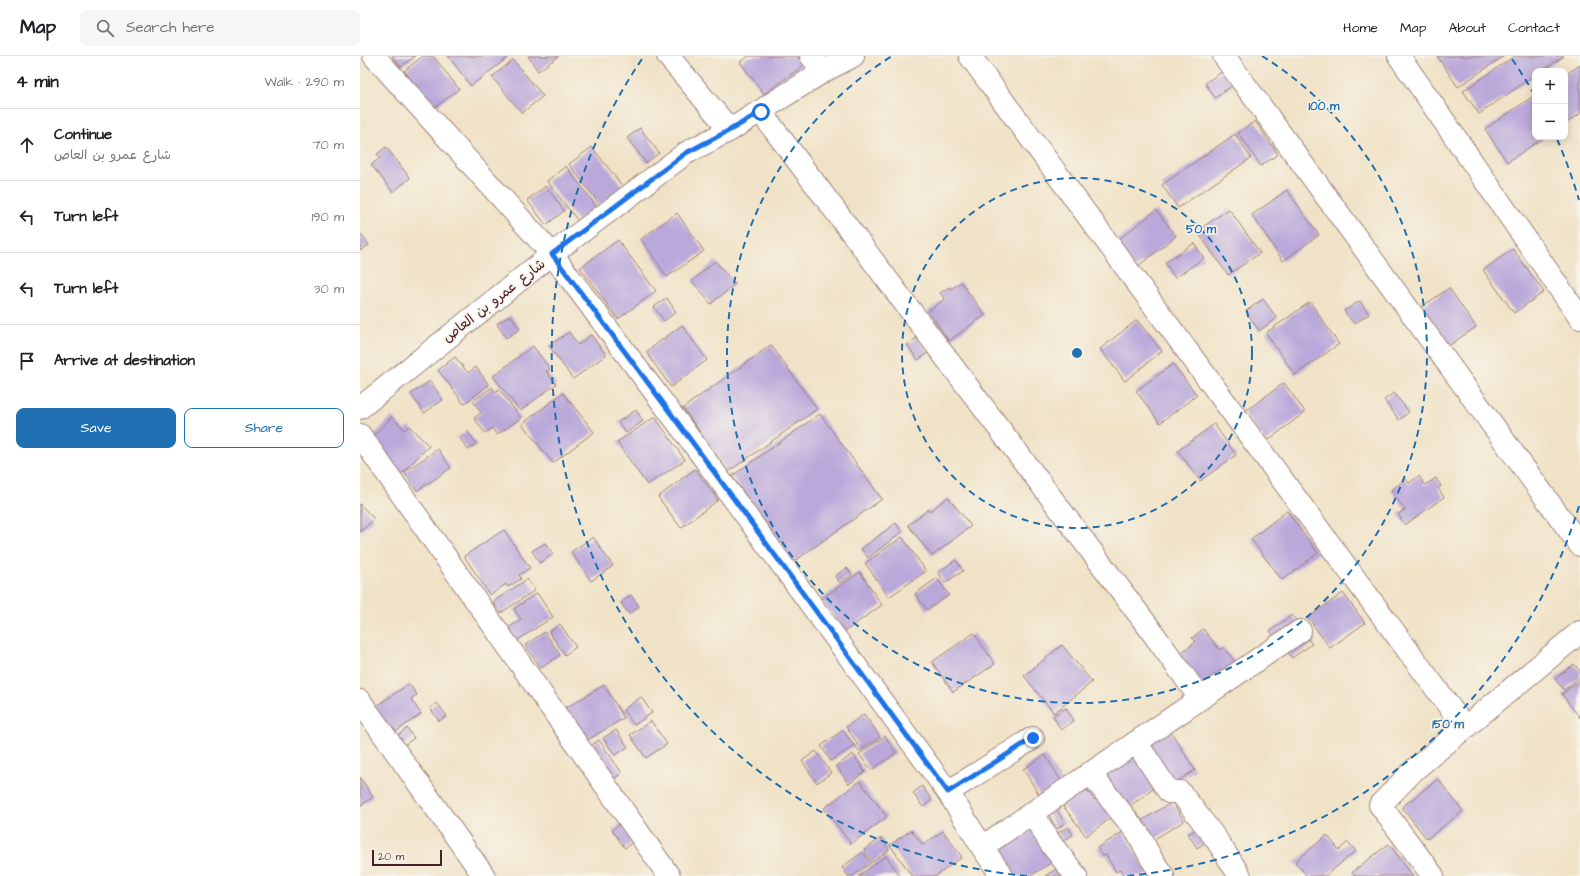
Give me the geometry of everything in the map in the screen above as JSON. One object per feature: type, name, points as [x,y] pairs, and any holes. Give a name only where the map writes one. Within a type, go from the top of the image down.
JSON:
[{"type":"street","points":[[374,56],[552,254],[706,460],[948,792],[1002,876]]},
{"type":"street","points":[[668,56],[730,130]]},
{"type":"street","name":"شارع عمرو بن العاص","points":[[360,408],[552,254],[686,153],[761,112],[818,63],[853,56]]},
{"type":"street","points":[[970,56],[1465,728]]},
{"type":"street","points":[[1224,56],[1580,545]]},
{"type":"street","points":[[1398,56],[1580,318]]},
{"type":"street","points":[[761,112],[1147,625],[1200,698]]},
{"type":"street","points":[[360,435],[669,876]]},
{"type":"street","points":[[982,847],[1300,631]]},
{"type":"street","points":[[1433,876],[1380,805],[1415,769],[1580,632]]},
{"type":"street","points":[[360,701],[484,876]]},
{"type":"street","points":[[948,792],[1033,738]]},
{"type":"street","points":[[1136,742],[1169,792],[1180,792],[1216,839],[1240,876]]},
{"type":"street","points":[[1090,773],[1139,835],[1151,858],[1163,876]]},
{"type":"street","points":[[1032,813],[1051,844],[1076,876]]},
{"type":"building","points":[[392,56],[415,56],[401,67]]},
{"type":"building","points":[[423,56],[433,56],[459,89],[434,108],[404,71]]},
{"type":"building","points":[[448,56],[510,56],[471,86]]},
{"type":"building","points":[[528,56],[559,56],[538,71]]},
{"type":"building","points":[[749,56],[797,56],[804,65],[764,94],[740,62]]},
{"type":"building","points":[[1437,56],[1504,56],[1458,87]]},
{"type":"building","points":[[1515,56],[1564,56],[1546,68],[1532,68],[1532,77],[1479,114],[1463,91]]},
{"type":"building","points":[[513,60],[543,96],[522,113],[492,77]]},
{"type":"building","points":[[1580,65],[1580,114],[1568,122],[1568,104],[1568,73]]},
{"type":"building","points":[[1223,71],[1233,85],[1215,98],[1205,83]]},
{"type":"building","points":[[1532,97],[1532,140],[1540,140],[1507,162],[1485,129]]},
{"type":"building","points":[[1255,121],[1278,154],[1261,166],[1238,133]]},
{"type":"building","points":[[640,128],[659,153],[646,163],[627,138]]},
{"type":"building","points":[[1235,134],[1251,158],[1178,208],[1162,185]]},
{"type":"building","points":[[386,147],[410,178],[393,192],[371,165],[380,158],[377,154]]},
{"type":"building","points":[[592,147],[623,187],[600,205],[569,164]]},
{"type":"building","points":[[566,166],[597,207],[578,221],[547,181]]},
{"type":"building","points":[[546,186],[564,211],[546,225],[527,200]]},
{"type":"building","points":[[1287,190],[1319,235],[1283,261],[1252,215]]},
{"type":"building","points":[[1229,209],[1260,253],[1228,275],[1197,231]]},
{"type":"building","points":[[1156,210],[1176,236],[1133,270],[1113,244]]},
{"type":"building","points":[[677,213],[704,251],[667,277],[641,239]]},
{"type":"building","points":[[360,233],[369,245],[360,251]]},
{"type":"building","points":[[618,240],[656,291],[618,319],[580,268]]},
{"type":"building","points":[[1194,243],[1204,258],[1175,278],[1165,263]]},
{"type":"building","points":[[1513,249],[1544,292],[1514,313],[1483,270]]},
{"type":"building","points":[[715,261],[735,284],[711,304],[692,281]]},
{"type":"building","points":[[961,282],[985,315],[949,341],[928,311],[945,299],[940,293],[949,287],[951,289]]},
{"type":"building","points":[[1449,288],[1476,327],[1447,347],[1420,308]]},
{"type":"building","points":[[667,298],[676,312],[664,321],[654,307]]},
{"type":"building","points":[[1263,299],[1277,318],[1259,331],[1246,311]]},
{"type":"building","points":[[1360,301],[1369,314],[1354,324],[1344,311]]},
{"type":"building","points":[[1310,302],[1339,344],[1295,375],[1266,333]]},
{"type":"building","points":[[511,315],[520,329],[506,338],[497,324]]},
{"type":"building","points":[[1137,320],[1162,351],[1125,381],[1100,349]]},
{"type":"building","points":[[682,325],[707,360],[671,387],[646,352]]},
{"type":"building","points":[[569,332],[578,345],[591,335],[606,355],[573,379],[549,346]]},
{"type":"building","points":[[917,338],[928,353],[918,360],[907,345]]},
{"type":"building","points":[[771,345],[817,409],[728,472],[683,408]]},
{"type":"building","points":[[533,346],[550,369],[546,371],[556,384],[520,411],[493,376]]},
{"type":"building","points":[[455,357],[468,373],[476,367],[489,385],[464,404],[438,370]]},
{"type":"building","points":[[1173,364],[1197,395],[1160,423],[1136,391]]},
{"type":"building","points":[[430,381],[443,400],[424,413],[411,394]]},
{"type":"building","points":[[1284,383],[1305,412],[1266,442],[1244,412]]},
{"type":"building","points":[[492,387],[495,392],[499,389],[521,418],[497,435],[492,428],[485,433],[474,418],[481,413],[473,401]]},
{"type":"building","points":[[563,393],[594,432],[553,463],[522,424]]},
{"type":"building","points":[[1394,393],[1409,412],[1399,420],[1384,400]]},
{"type":"building","points":[[636,410],[643,421],[626,433],[618,422]]},
{"type":"building","points":[[820,414],[882,499],[793,562],[732,476]]},
{"type":"building","points":[[392,417],[405,430],[409,426],[429,446],[401,474],[368,441]]},
{"type":"building","points":[[655,417],[685,460],[647,485],[617,442]]},
{"type":"building","points":[[1214,424],[1236,455],[1200,481],[1178,451]]},
{"type":"building","points":[[467,431],[477,444],[468,450],[459,437]]},
{"type":"building","points":[[438,449],[451,468],[417,491],[404,472]]},
{"type":"building","points":[[695,469],[718,500],[681,528],[658,497]]},
{"type":"building","points":[[1419,476],[1425,485],[1436,478],[1441,486],[1438,488],[1444,497],[1405,525],[1398,514],[1405,510],[1391,490],[1406,479],[1409,483]]},
{"type":"building","points":[[948,497],[971,526],[932,556],[908,525]]},
{"type":"building","points":[[360,504],[374,519],[360,532]]},
{"type":"building","points":[[1287,511],[1318,553],[1282,580],[1251,539]]},
{"type":"building","points":[[896,523],[902,532],[868,558],[861,549]]},
{"type":"building","points":[[504,530],[530,568],[519,575],[521,579],[508,587],[506,584],[490,595],[464,556]]},
{"type":"building","points":[[593,537],[613,566],[591,581],[571,552]]},
{"type":"building","points":[[902,537],[926,571],[889,597],[865,563]]},
{"type":"building","points":[[545,543],[553,554],[540,563],[532,551]]},
{"type":"building","points":[[956,560],[963,571],[945,583],[938,572]]},
{"type":"building","points":[[847,568],[852,575],[840,583],[835,576]]},
{"type":"building","points":[[860,572],[882,605],[844,632],[821,599]]},
{"type":"building","points":[[937,578],[949,595],[927,610],[915,594]]},
{"type":"building","points":[[527,579],[535,590],[501,613],[493,602]]},
{"type":"building","points":[[537,593],[553,617],[513,643],[505,630],[521,620],[514,609]]},
{"type":"building","points":[[1343,593],[1365,623],[1330,648],[1308,618]]},
{"type":"building","points":[[631,595],[639,607],[629,614],[621,603]]},
{"type":"building","points":[[1292,615],[1301,627],[1279,643],[1270,631]]},
{"type":"building","points":[[560,624],[576,647],[565,655],[549,632]]},
{"type":"building","points":[[1203,629],[1220,650],[1223,647],[1236,663],[1204,688],[1178,655],[1196,642],[1192,638]]},
{"type":"building","points":[[545,632],[560,655],[541,668],[525,645]]},
{"type":"building","points":[[974,633],[995,664],[953,692],[932,662]]},
{"type":"building","points":[[1304,633],[1312,644],[1292,658],[1284,648]]},
{"type":"building","points":[[1062,645],[1092,682],[1054,713],[1024,676]]},
{"type":"building","points":[[1574,664],[1580,671],[1580,677],[1564,690],[1555,679]]},
{"type":"building","points":[[1580,680],[1580,718],[1562,694]]},
{"type":"building","points":[[409,684],[417,695],[411,699],[421,714],[394,733],[375,707]]},
{"type":"building","points":[[604,685],[624,718],[584,742],[564,709]]},
{"type":"building","points":[[641,697],[652,713],[634,725],[623,710]]},
{"type":"building","points":[[437,703],[447,716],[439,721],[430,708]]},
{"type":"building","points":[[1066,708],[1074,721],[1061,730],[1053,716]]},
{"type":"building","points":[[864,714],[880,737],[859,751],[855,746],[858,744],[846,727]]},
{"type":"building","points":[[651,721],[667,744],[646,758],[630,735]]},
{"type":"building","points":[[1168,727],[1195,770],[1173,784],[1146,742]]},
{"type":"building","points":[[407,728],[414,738],[403,746],[396,737]]},
{"type":"building","points":[[616,730],[628,747],[615,755],[603,738]]},
{"type":"building","points":[[843,730],[854,746],[831,761],[821,746]]},
{"type":"building","points":[[885,736],[896,753],[871,770],[859,754]]},
{"type":"building","points":[[599,740],[622,773],[612,780],[589,747]]},
{"type":"building","points":[[1134,748],[1160,784],[1130,806],[1124,797],[1118,801],[1098,774]]},
{"type":"building","points":[[816,751],[831,773],[817,783],[802,761]]},
{"type":"building","points":[[853,754],[865,772],[849,784],[836,766]]},
{"type":"building","points":[[1045,755],[1062,782],[1040,796],[1023,769]]},
{"type":"building","points":[[360,777],[373,797],[360,806]]},
{"type":"building","points":[[1438,779],[1463,811],[1427,839],[1402,807]]},
{"type":"building","points":[[860,781],[887,817],[851,844],[824,808]]},
{"type":"building","points":[[922,786],[932,800],[923,807],[913,793]]},
{"type":"building","points":[[1086,789],[1094,800],[1097,798],[1112,817],[1086,836],[1063,806]]},
{"type":"building","points":[[1172,802],[1184,821],[1153,840],[1141,821]]},
{"type":"building","points":[[1055,807],[1065,823],[1057,829],[1047,812]]},
{"type":"building","points":[[622,823],[634,841],[625,848],[612,830]]},
{"type":"building","points":[[1029,826],[1057,859],[1030,876],[1009,876],[992,850]]},
{"type":"building","points":[[1068,827],[1073,835],[1063,841],[1058,833]]},
{"type":"building","points":[[1200,827],[1209,840],[1197,848],[1188,834]]},
{"type":"building","points":[[911,830],[923,845],[943,831],[962,857],[936,876],[912,876],[890,845]]},
{"type":"building","points":[[1123,832],[1149,874],[1145,876],[1124,876],[1120,870],[1116,872],[1106,855],[1102,856],[1097,848]]},
{"type":"building","points":[[1327,835],[1339,850],[1348,842],[1356,851],[1325,876],[1307,876],[1295,862]]},
{"type":"building","points":[[881,838],[889,850],[873,862],[864,850]]},
{"type":"building","points":[[1389,844],[1413,876],[1355,876],[1352,872]]},
{"type":"building","points":[[863,852],[871,863],[853,876],[848,876],[842,867]]},
{"type":"building","points":[[886,856],[900,876],[858,876]]},
{"type":"building","points":[[1061,866],[1068,876],[1045,876]]},
{"type":"route","points":[[761,112],[686,153],[552,254],[701,454],[948,792],[1033,738]]}]
